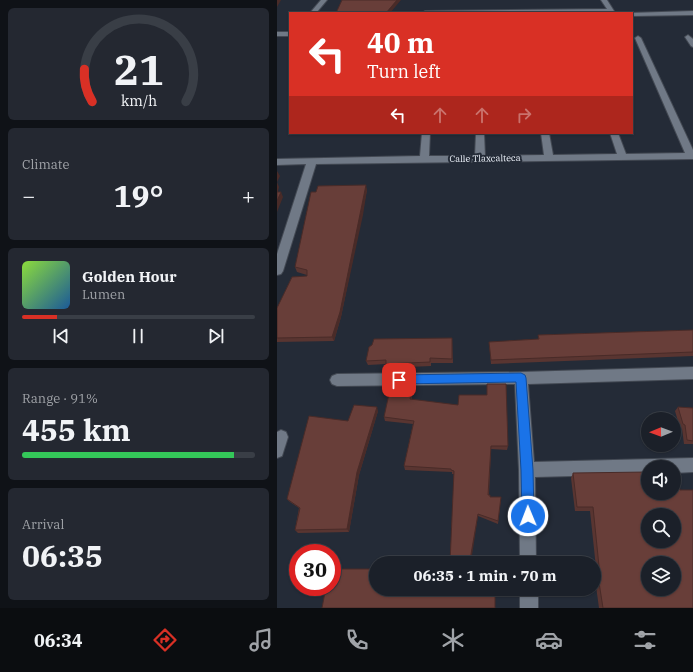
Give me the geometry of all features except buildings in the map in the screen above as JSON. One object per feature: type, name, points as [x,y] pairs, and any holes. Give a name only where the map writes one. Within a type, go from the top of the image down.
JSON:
[{"type":"street","points":[[314,12],[324,0]]},
{"type":"street","points":[[604,0],[611,11]]},
{"type":"street","points":[[518,12],[615,12]]},
{"type":"street","points":[[633,14],[693,13]]},
{"type":"street","points":[[277,34],[289,34]]},
{"type":"street","points":[[688,37],[693,45]]},
{"type":"street","points":[[638,38],[692,156]]},
{"type":"street","points":[[424,159],[426,134]]},
{"type":"street","points":[[479,134],[481,158]]},
{"type":"street","points":[[545,134],[549,158]]},
{"type":"street","points":[[614,134],[623,157]]},
{"type":"street","name":"Calle Tlaxcalteca","points":[[277,162],[692,156]]},
{"type":"street","points":[[277,271],[312,161]]},
{"type":"street","points":[[337,380],[521,378],[693,373]]},
{"type":"street","points":[[521,378],[527,470],[528,556]]},
{"type":"street","points":[[277,451],[281,437]]},
{"type":"street","points":[[527,470],[693,466]]},
{"type":"street","points":[[529,596],[529,608]]},
{"type":"route","points":[[399,380],[521,378],[527,470],[528,516]]}]
